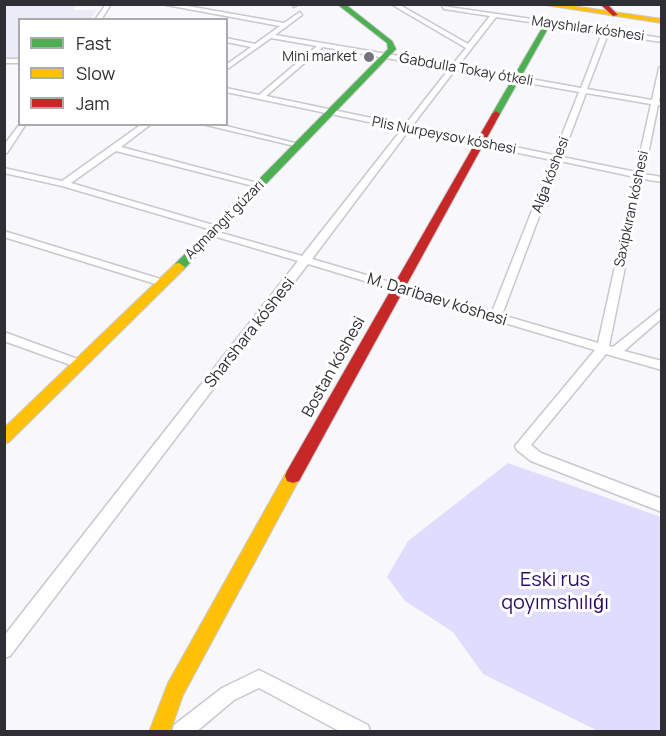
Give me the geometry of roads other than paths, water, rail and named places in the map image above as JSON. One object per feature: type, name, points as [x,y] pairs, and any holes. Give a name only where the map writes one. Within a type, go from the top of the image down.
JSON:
[{"type":"street","points":[[100,18],[109,4]]},
{"type":"street","points":[[162,4],[286,25]]},
{"type":"street","points":[[340,4],[390,42],[392,49],[386,56]]},
{"type":"street","points":[[393,4],[469,47]]},
{"type":"street","points":[[542,4],[662,21]]},
{"type":"street","points":[[603,4],[615,15]]},
{"type":"street","name":"Mayshılar kóshesi","points":[[444,7],[662,40]]},
{"type":"street","points":[[228,66],[300,14]]},
{"type":"street","name":"Sharshara kóshesi","points":[[4,650],[494,15]]},
{"type":"street","name":"Bostan kóshesi","points":[[159,732],[175,690],[397,288],[548,23]]},
{"type":"street","name":"Alǵa kóshesi","points":[[496,317],[606,31]]},
{"type":"street","name":"Ǵabdulla Tokay ótkeli","points":[[271,36],[658,103]]},
{"type":"street","points":[[228,40],[257,46]]},
{"type":"street","points":[[261,97],[322,45]]},
{"type":"street","name":"Aqmangıt gúzarı","points":[[4,438],[261,185],[386,56]]},
{"type":"street","points":[[228,57],[238,59]]},
{"type":"street","name":"Saxipkıran kóshesi","points":[[609,351],[639,175],[658,103],[662,68]]},
{"type":"street","name":"Plis Nurpeysov kóshesi","points":[[228,90],[662,180]]},
{"type":"street","points":[[4,151],[22,126]]},
{"type":"street","points":[[64,184],[145,126]]},
{"type":"street","points":[[214,126],[299,145]]},
{"type":"street","points":[[115,148],[261,185]]},
{"type":"street","name":"M. Daribaev kóshesi","points":[[4,170],[64,184],[306,261],[662,366]]},
{"type":"street","points":[[4,234],[163,283]]},
{"type":"street","points":[[662,312],[609,351],[522,446],[536,458],[662,506]]},
{"type":"street","points":[[4,336],[79,364]]},
{"type":"street","points":[[181,732],[202,712],[228,694],[259,679],[360,732]]},
{"type":"place","name":"Mini market","points":[[369,57]]},
{"type":"park label","name":"Eski rus qoyımshılıǵı","points":[[555,592]]}]
